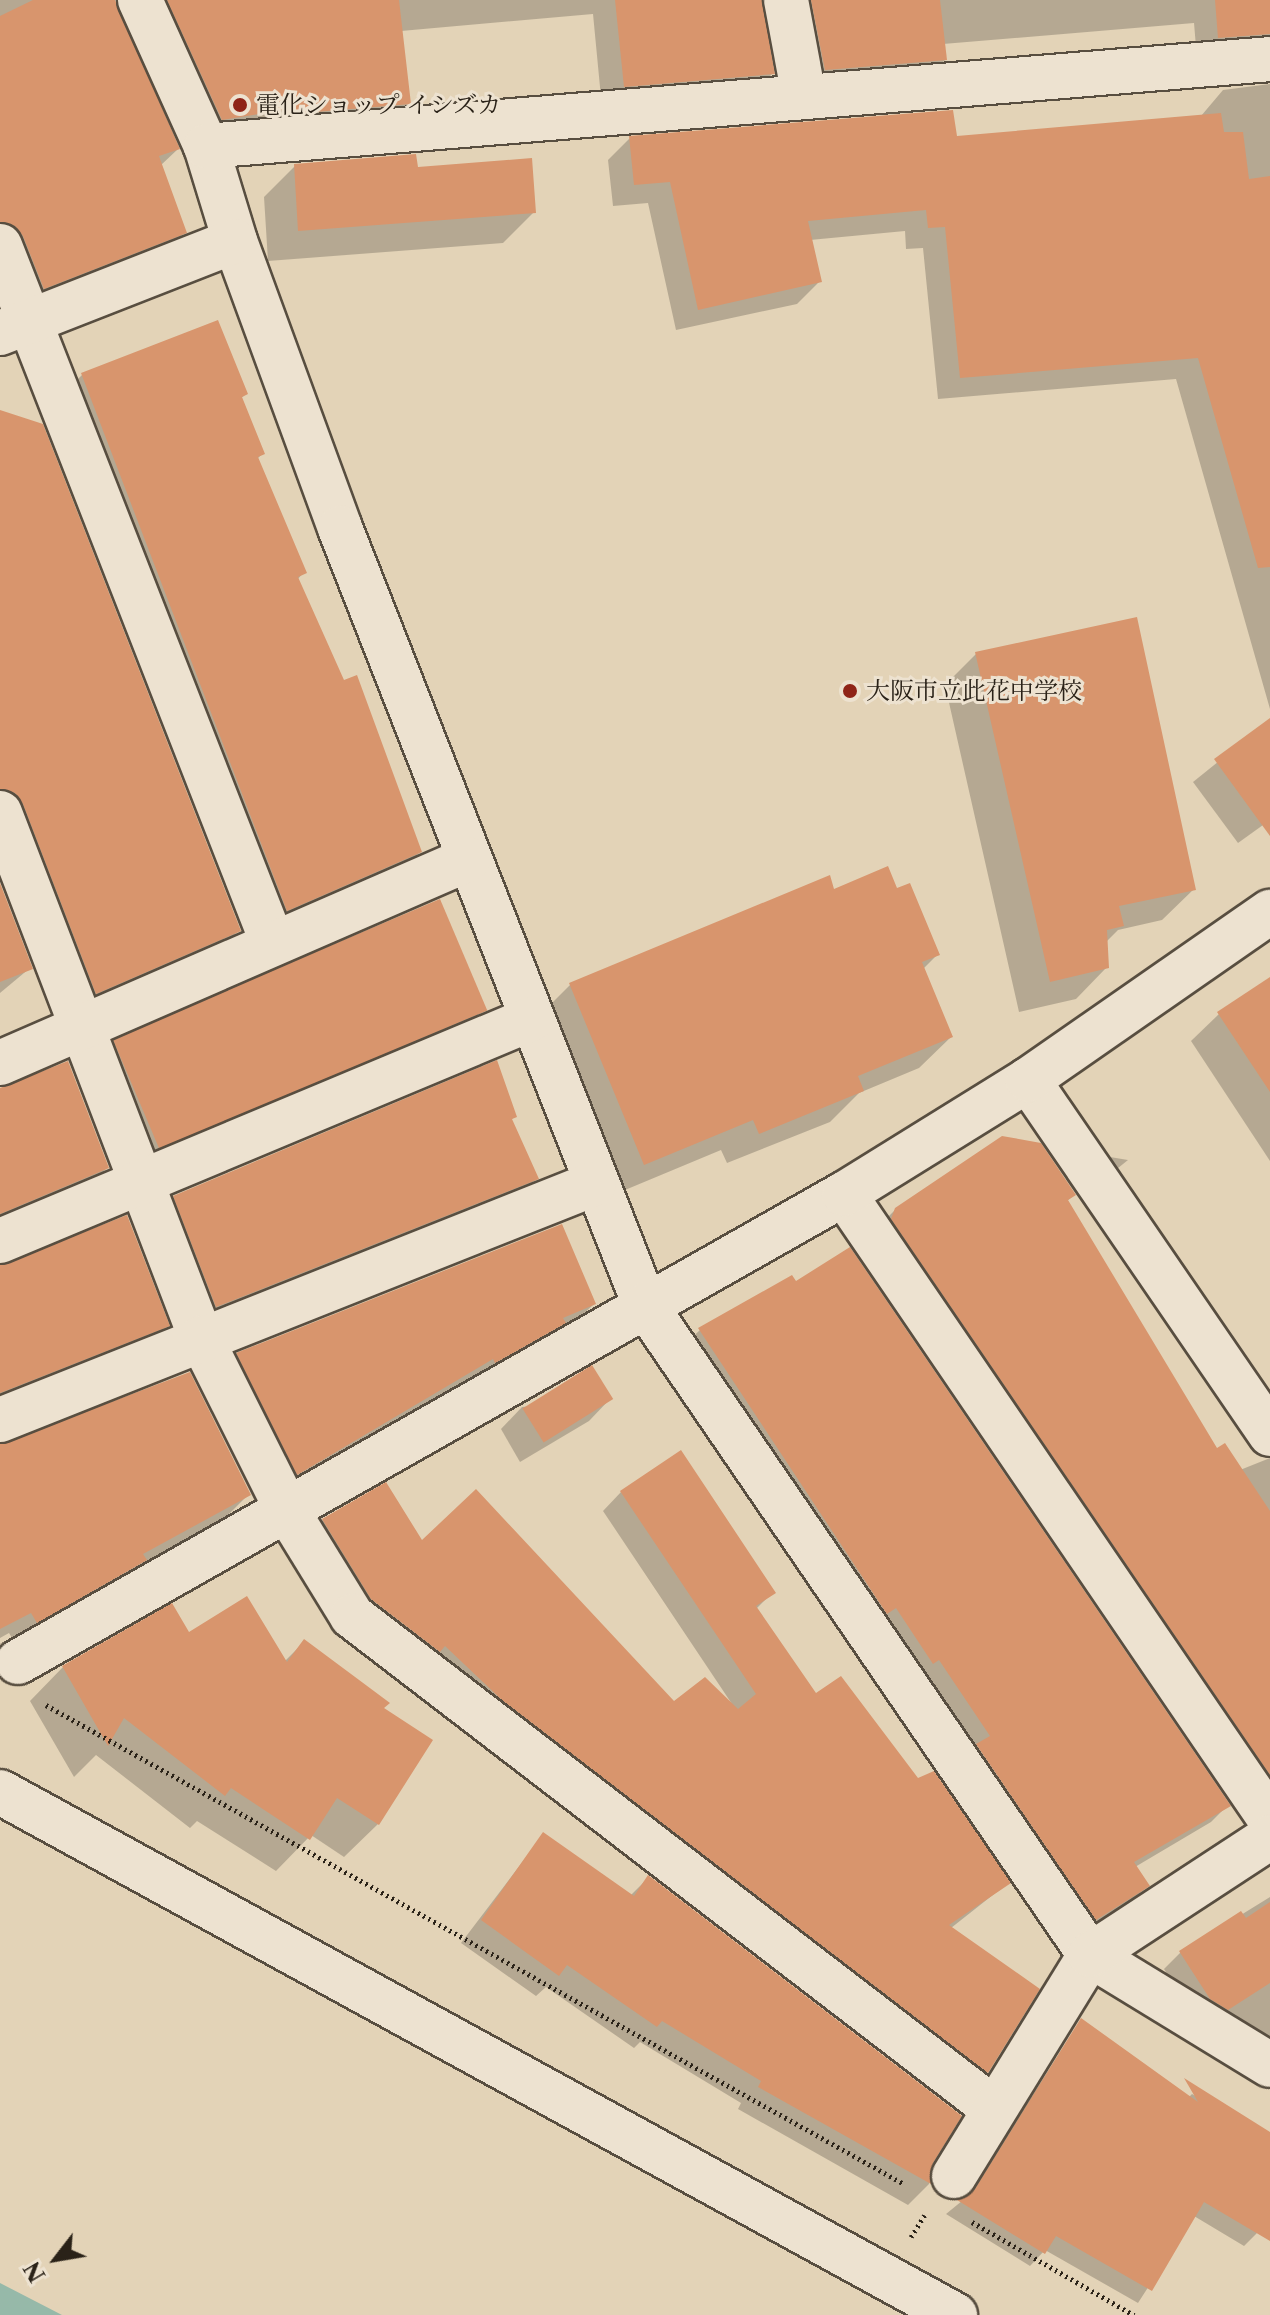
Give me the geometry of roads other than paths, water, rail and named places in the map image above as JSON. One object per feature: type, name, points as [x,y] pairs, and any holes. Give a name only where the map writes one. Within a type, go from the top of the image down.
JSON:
[{"type":"street","points":[[140,0],[206,146],[235,241],[469,859],[594,1184],[645,1305],[1090,1955],[1270,2065]]},
{"type":"street","points":[[786,0],[804,96]]},
{"type":"street","points":[[206,146],[804,96],[1268,67]]},
{"type":"street","points":[[15,327],[235,241]]},
{"type":"street","points":[[0,246],[15,327],[273,944]]},
{"type":"street","points":[[0,813],[201,1338],[288,1512],[352,1616],[993,2108]]},
{"type":"street","points":[[0,1063],[83,1030],[469,859]]},
{"type":"street","points":[[18,1662],[288,1512],[645,1305],[844,1194],[1028,1080],[1270,912]]},
{"type":"street","points":[[0,1241],[142,1186],[531,1019]]},
{"type":"street","points":[[1028,1080],[1270,1434]]},
{"type":"street","points":[[0,1420],[594,1184]]},
{"type":"street","points":[[844,1194],[1270,1819]]},
{"type":"street","points":[[0,1792],[955,2315]]},
{"type":"street","points":[[957,2196],[993,2108],[1090,1955],[1270,1837]]},
{"type":"place","name":"電化ショップ イシズカ","points":[[240,105]]},
{"type":"place","name":"大阪市立此花中学校","points":[[850,691]]}]
